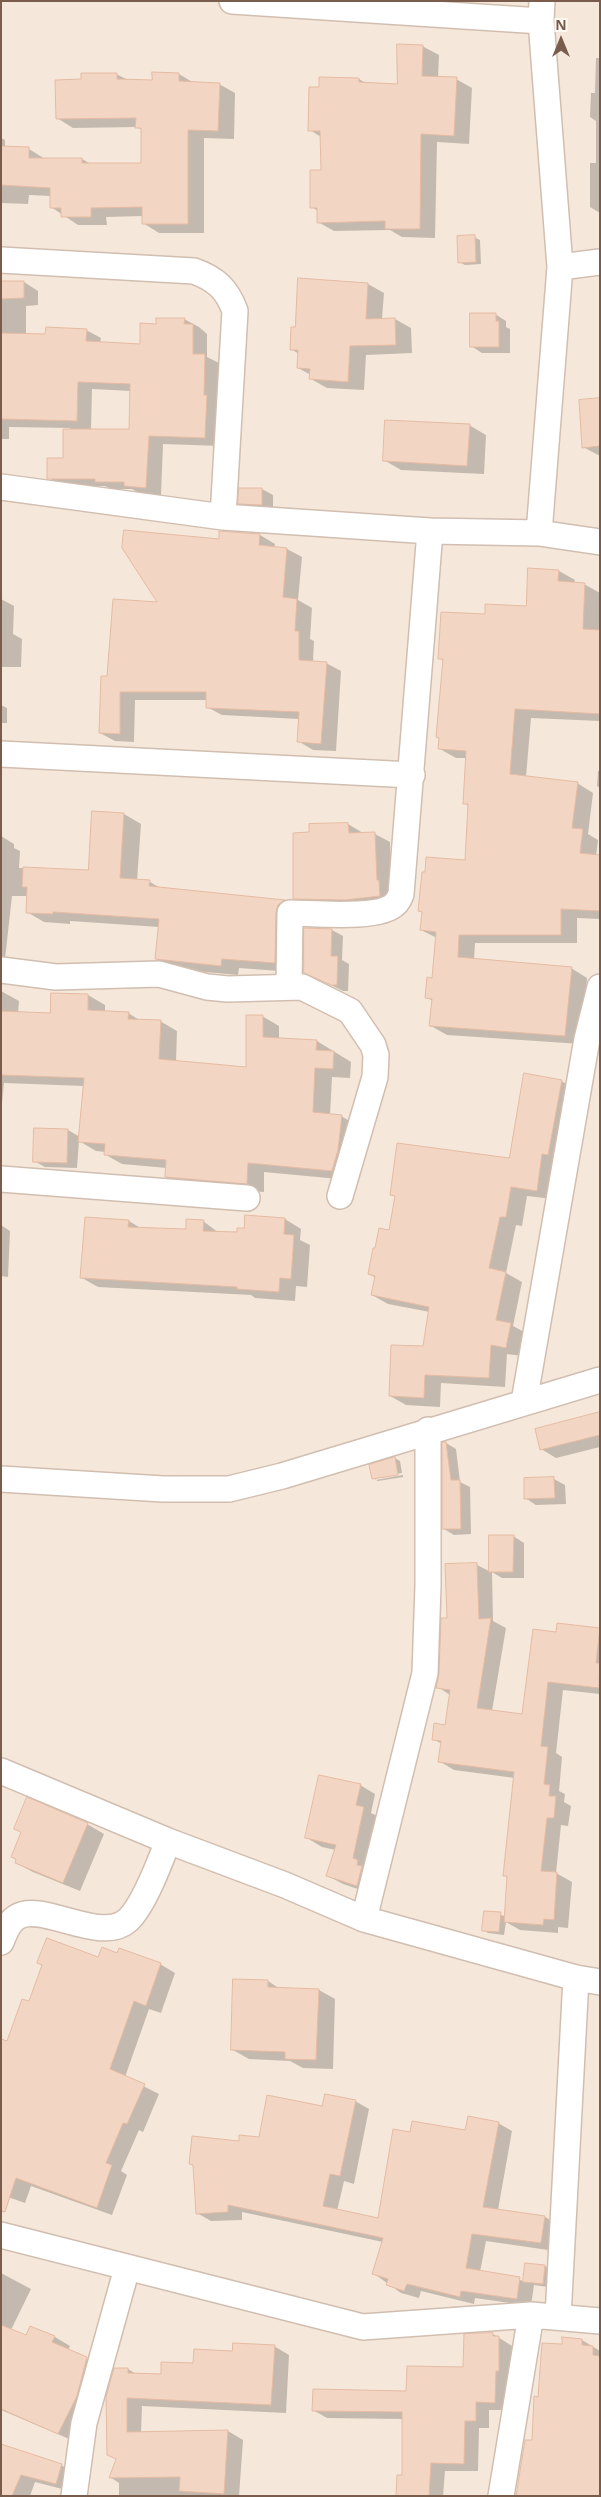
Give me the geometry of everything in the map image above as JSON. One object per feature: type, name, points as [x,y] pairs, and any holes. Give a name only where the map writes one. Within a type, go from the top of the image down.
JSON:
[{"type":"street","points":[[232,1],[541,11],[560,267],[540,533]]},
{"type":"street","points":[[1,260],[194,271],[209,276],[223,287],[230,296],[235,311],[224,517]]},
{"type":"street","points":[[560,267],[600,262]]},
{"type":"street","points":[[1,487],[224,517],[430,531],[540,533],[600,542]]},
{"type":"street","points":[[289,986],[290,913],[354,914],[384,910],[395,904],[401,894],[430,531]]},
{"type":"street","points":[[1,754],[412,775]]},
{"type":"street","points":[[1,970],[56,977],[160,974],[207,987],[228,989],[302,987],[350,1011],[373,1045],[376,1055],[375,1077],[340,1196]]},
{"type":"street","points":[[524,1402],[586,1039],[600,988]]},
{"type":"street","points":[[1,1179],[247,1198]]},
{"type":"street","points":[[1,1479],[163,1489],[229,1489],[282,1476],[428,1430],[600,1380]]},
{"type":"street","points":[[364,1919],[425,1673],[428,1586],[428,1430]]},
{"type":"street","points":[[1,1771],[168,1841],[285,1885],[364,1919],[576,1978],[600,1982]]},
{"type":"street","points":[[1,1942],[8,1925],[18,1916],[34,1914],[100,1928],[116,1927],[129,1919],[152,1881],[168,1841]]},
{"type":"street","points":[[558,2317],[576,1978]]},
{"type":"street","points":[[1,2235],[363,2328],[531,2315],[600,2322]]},
{"type":"street","points":[[74,2496],[84,2423],[127,2268]]},
{"type":"street","points":[[501,2496],[531,2315]]},
{"type":"shaded area","points":[[1,1],[600,1],[600,2496],[1,2496]]},
{"type":"building","points":[[397,44],[423,45],[422,76],[457,77],[454,136],[421,134],[420,229],[385,229],[385,221],[317,223],[317,208],[310,208],[310,170],[321,170],[320,131],[308,131],[309,87],[319,87],[319,77],[359,78],[359,82],[397,84]]},
{"type":"building","points":[[152,72],[179,73],[179,81],[220,83],[218,131],[188,130],[188,224],[142,224],[142,207],[91,208],[91,217],[61,217],[61,208],[50,208],[50,188],[1,185],[1,146],[29,147],[29,158],[82,158],[82,163],[141,163],[141,128],[135,128],[136,118],[56,119],[55,80],[81,79],[81,73],[117,73],[117,79],[152,80]]},
{"type":"building","points":[[475,235],[476,262],[458,263],[457,236]]},
{"type":"building","points":[[298,278],[368,283],[366,319],[395,318],[396,345],[350,346],[348,382],[309,379],[310,369],[297,368],[298,350],[290,350],[291,327],[295,327]]},
{"type":"building","points":[[1,281],[24,281],[24,298],[1,299]]},
{"type":"building","points":[[470,313],[496,313],[496,321],[499,321],[499,347],[470,347]]},
{"type":"building","points":[[156,318],[185,318],[184,324],[193,324],[193,354],[205,354],[204,395],[207,395],[205,438],[149,436],[146,488],[124,486],[124,482],[95,482],[95,479],[47,479],[47,458],[63,458],[63,429],[129,429],[130,384],[78,382],[77,421],[1,419],[1,333],[45,334],[46,327],[87,329],[86,341],[140,344],[140,323],[156,324]]},
{"type":"building","points":[[600,398],[600,446],[582,448],[579,400]]},
{"type":"building","points":[[385,420],[470,424],[467,466],[383,461]]},
{"type":"building","points":[[239,488],[262,488],[262,505],[238,504]]},
{"type":"building","points":[[124,530],[219,539],[219,531],[260,534],[259,545],[287,548],[283,597],[297,599],[295,631],[299,631],[299,660],[327,662],[321,744],[297,742],[299,712],[206,708],[206,692],[120,692],[120,734],[99,733],[101,676],[107,676],[113,599],[157,602],[122,548]]},
{"type":"building","points":[[528,568],[559,570],[558,581],[585,583],[583,629],[600,630],[600,714],[515,709],[510,774],[578,782],[572,828],[583,829],[580,853],[600,855],[600,911],[561,909],[561,935],[459,935],[458,957],[572,967],[565,1036],[429,1026],[432,999],[425,998],[427,977],[432,978],[436,932],[420,930],[422,912],[418,911],[422,872],[425,872],[426,857],[465,860],[468,804],[463,804],[466,751],[438,749],[439,738],[436,737],[443,659],[438,659],[441,612],[485,614],[485,604],[526,606]]},
{"type":"building","points":[[92,811],[124,813],[120,878],[150,880],[149,886],[285,900],[278,905],[276,912],[275,963],[222,959],[221,966],[155,959],[159,919],[53,912],[53,914],[26,913],[27,887],[22,887],[23,867],[88,870]]},
{"type":"building","points":[[348,823],[349,833],[375,832],[377,880],[379,880],[380,896],[345,900],[293,899],[293,833],[309,832],[309,824]]},
{"type":"building","points":[[304,928],[332,929],[331,956],[338,956],[337,985],[331,985],[304,973]]},
{"type":"building","points":[[51,993],[88,994],[88,1010],[129,1012],[128,1019],[161,1020],[159,1059],[246,1067],[246,1015],[263,1015],[263,1037],[317,1040],[316,1050],[334,1051],[333,1069],[315,1068],[313,1112],[342,1115],[338,1150],[332,1171],[248,1163],[247,1184],[165,1177],[166,1160],[104,1155],[105,1144],[78,1142],[84,1078],[1,1075],[1,1011],[50,1013]]},
{"type":"building","points":[[524,1073],[562,1080],[548,1155],[542,1154],[537,1191],[511,1187],[506,1217],[500,1217],[489,1268],[506,1272],[496,1320],[511,1323],[506,1348],[491,1345],[489,1378],[425,1375],[424,1398],[389,1396],[391,1345],[423,1346],[429,1307],[371,1295],[375,1276],[368,1274],[373,1248],[375,1248],[379,1228],[389,1230],[395,1196],[390,1195],[397,1143],[509,1158]]},
{"type":"building","points":[[34,1128],[68,1129],[67,1163],[33,1162]]},
{"type":"building","points":[[245,1215],[285,1218],[284,1234],[294,1235],[291,1279],[280,1278],[279,1292],[237,1289],[237,1287],[80,1278],[85,1217],[129,1220],[128,1227],[186,1229],[186,1219],[204,1220],[203,1231],[237,1232],[237,1228],[244,1228]]},
{"type":"building","points":[[600,1412],[600,1435],[540,1450],[535,1429]]},
{"type":"building","points":[[446,1442],[451,1480],[460,1480],[461,1529],[442,1529],[442,1443]]},
{"type":"building","points":[[395,1457],[398,1475],[372,1479],[369,1465]]},
{"type":"building","points":[[554,1477],[555,1498],[524,1499],[524,1478]]},
{"type":"building","points":[[489,1535],[514,1535],[513,1572],[489,1572]]},
{"type":"building","points":[[477,1563],[479,1619],[491,1618],[477,1708],[522,1714],[533,1629],[556,1632],[557,1623],[600,1628],[596,1663],[600,1663],[599,1688],[548,1682],[541,1746],[548,1747],[544,1784],[550,1785],[549,1796],[556,1796],[554,1818],[547,1818],[541,1871],[557,1872],[554,1920],[544,1919],[543,1925],[504,1922],[507,1876],[503,1876],[514,1772],[438,1762],[441,1741],[432,1740],[434,1723],[445,1725],[450,1690],[436,1688],[439,1674],[441,1618],[447,1618],[445,1564]]},
{"type":"building","points":[[319,1775],[361,1784],[356,1805],[364,1807],[353,1858],[358,1860],[357,1865],[362,1866],[357,1886],[326,1876],[336,1845],[305,1838]]},
{"type":"building","points":[[27,1797],[88,1823],[63,1883],[15,1863],[16,1859],[11,1857],[21,1832],[14,1829]]},
{"type":"building","points":[[484,1911],[501,1912],[499,1932],[482,1931]]},
{"type":"building","points":[[47,1938],[98,1957],[102,1947],[117,1953],[119,1948],[161,1963],[146,2006],[134,2001],[110,2069],[145,2084],[127,2124],[123,2123],[106,2163],[112,2165],[97,2208],[16,2178],[5,2212],[1,2211],[1,2039],[7,2041],[22,1999],[29,2001],[42,1965],[37,1963]]},
{"type":"building","points":[[233,1979],[268,1980],[268,1987],[319,1989],[316,2060],[285,2059],[285,2052],[231,2050]]},
{"type":"building","points":[[325,2094],[356,2100],[340,2176],[330,2174],[323,2206],[378,2218],[393,2129],[410,2132],[412,2121],[465,2130],[468,2116],[499,2122],[483,2207],[545,2216],[541,2243],[472,2234],[466,2268],[520,2277],[517,2299],[461,2291],[460,2297],[407,2284],[404,2291],[386,2285],[388,2279],[372,2274],[383,2238],[228,2205],[228,2212],[196,2214],[193,2165],[189,2164],[192,2136],[239,2141],[239,2135],[259,2137],[267,2095],[322,2106]]},
{"type":"building","points":[[525,2263],[545,2265],[543,2284],[523,2282]]},
{"type":"building","points":[[1,2325],[26,2335],[30,2326],[55,2336],[52,2342],[87,2357],[77,2396],[58,2434],[1,2409]]},
{"type":"building","points":[[493,2333],[493,2336],[499,2336],[499,2371],[496,2371],[495,2403],[476,2402],[476,2421],[465,2421],[464,2464],[431,2463],[429,2496],[396,2496],[397,2475],[402,2475],[402,2412],[312,2411],[313,2389],[406,2391],[407,2366],[463,2367],[464,2334]]},
{"type":"building","points":[[562,2337],[582,2339],[582,2345],[593,2346],[593,2355],[600,2356],[600,2496],[516,2496],[525,2440],[532,2440],[534,2396],[538,2397],[542,2343],[562,2344]]},
{"type":"building","points":[[233,2343],[275,2345],[271,2405],[127,2398],[127,2432],[228,2430],[224,2494],[179,2491],[180,2477],[109,2478],[116,2459],[107,2455],[106,2397],[114,2368],[128,2368],[128,2373],[161,2374],[161,2362],[193,2363],[194,2349],[232,2351]]},
{"type":"building","points":[[1,2444],[62,2464],[56,2484],[21,2475],[12,2496],[1,2496]]}]
